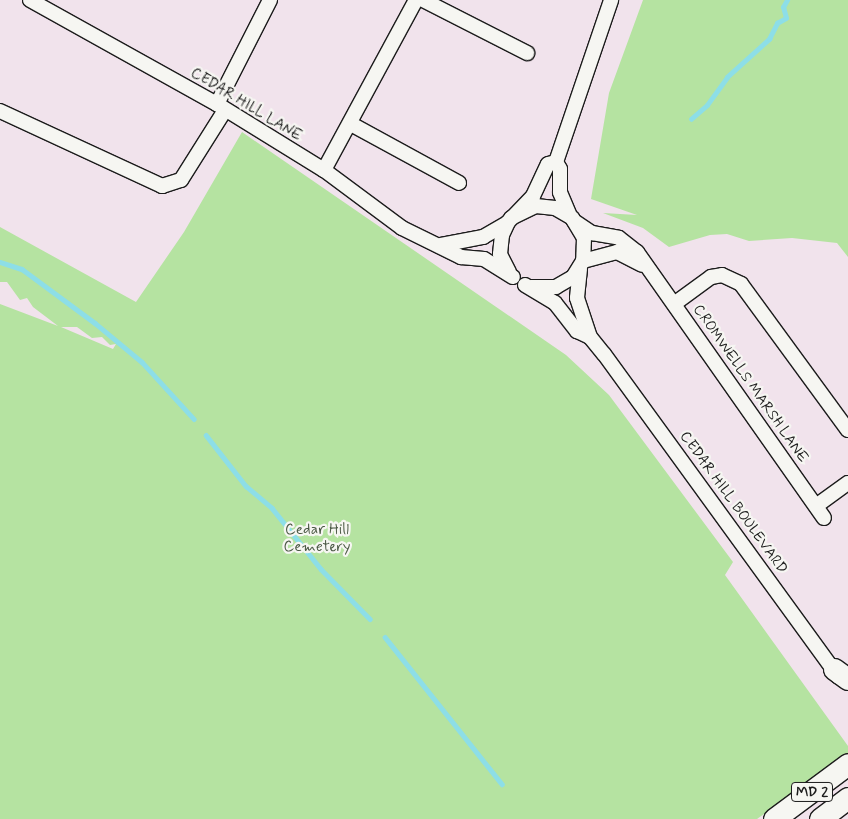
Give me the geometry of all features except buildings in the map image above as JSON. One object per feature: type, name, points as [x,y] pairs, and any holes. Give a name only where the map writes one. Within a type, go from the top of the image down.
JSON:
[{"type":"main road","name":"MD 2","points":[[774,819],[848,764]]},
{"type":"main road","name":"MD 2","points":[[820,819],[848,798]]},
{"type":"street","name":"CEDAR HILL LANE","points":[[30,0],[221,107],[324,170],[402,228],[441,245],[460,257],[484,259],[519,281]]},
{"type":"street","points":[[0,111],[162,186],[182,180],[221,107],[270,0]]},
{"type":"street","points":[[324,170],[351,124],[416,0]]},
{"type":"street","points":[[422,0],[527,53]]},
{"type":"street","name":"CEDAR HILL BOULEVARD","points":[[610,0],[556,162],[560,169],[560,192],[584,238],[577,298],[590,337],[841,674],[848,689]]},
{"type":"street","points":[[351,124],[459,183]]},
{"type":"street","name":"CEDAR HILL BOULEVARD","points":[[556,162],[548,164],[533,196],[510,220],[502,235],[500,254],[519,281],[555,303],[577,332],[590,337]]},
{"type":"street","points":[[441,245],[483,238],[536,206],[556,208],[572,218]]},
{"type":"street","name":"CROMWELLS MARSH LANE","points":[[572,218],[592,233],[619,238],[637,252],[824,518]]},
{"type":"street","name":"CROMWELLS MARSH LANE","points":[[581,265],[617,252],[649,269]]},
{"type":"street","points":[[519,281],[541,288],[556,287],[573,277],[581,265]]},
{"type":"street","points":[[674,304],[711,277],[732,278],[741,284],[848,430]]},
{"type":"street","points":[[816,506],[848,483]]},
{"type":"green space","points":[[643,0],[848,0],[848,257],[837,243],[792,238],[749,241],[727,234],[710,235],[669,247],[643,228],[603,213],[637,215],[591,199],[609,93]]},
{"type":"green space","name":"Cedar Hill Cemetery","points":[[242,132],[566,355],[609,395],[733,562],[725,575],[848,746],[848,754],[757,819],[0,819],[0,304],[58,326],[33,307],[27,298],[20,300],[7,282],[0,282],[0,227],[136,302],[184,232]],"holes":[[[61,327],[77,327],[92,338],[102,337],[110,345],[116,344],[113,349]]]},
{"type":"waterway","points":[[691,119],[707,105],[727,77],[769,39],[777,23],[786,18],[783,7],[787,0]]},
{"type":"waterway","points":[[0,262],[22,269],[95,323],[142,362],[194,419]]},
{"type":"waterway","points":[[206,435],[246,486],[272,508],[321,569],[370,619]]},
{"type":"waterway","points":[[385,637],[502,784]]}]
